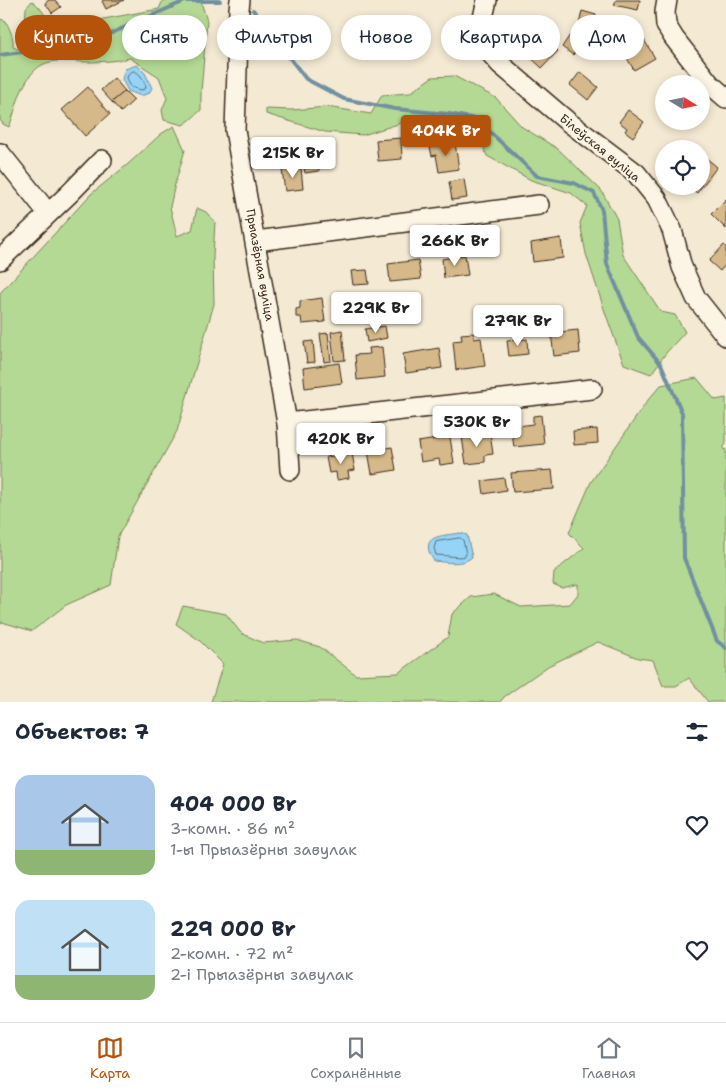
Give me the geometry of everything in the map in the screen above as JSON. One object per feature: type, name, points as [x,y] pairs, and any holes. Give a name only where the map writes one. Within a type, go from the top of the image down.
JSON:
[{"type":"street","name":"Прыазёрная вуліца","points":[[240,0],[235,130],[287,423],[290,470]]},
{"type":"street","name":"Білеўская вуліца","points":[[487,0],[482,22],[482,34],[486,48],[500,64],[567,121],[636,173],[657,200],[672,230],[682,268],[696,298],[726,336]]},
{"type":"street","points":[[667,0],[665,12],[666,25],[710,84],[726,98]]},
{"type":"street","points":[[0,153],[48,213]]},
{"type":"street","points":[[0,260],[102,160]]},
{"type":"street","points":[[256,241],[539,205]]},
{"type":"street","points":[[287,423],[592,389]]},
{"type":"green space","points":[[163,0],[201,0],[205,15],[126,15],[159,9]]},
{"type":"green space","points":[[32,1],[45,15],[26,15],[26,8]]},
{"type":"green space","points":[[122,16],[122,60],[98,62],[60,61],[44,64],[31,74],[25,84],[9,127],[3,124],[0,120],[0,19],[6,21],[12,37],[13,47],[15,48],[15,60],[112,60],[112,17]]},
{"type":"green space","points":[[133,60],[204,60],[201,110],[183,125],[164,120],[162,110],[167,98],[159,77]]},
{"type":"green space","points":[[454,76],[496,98],[522,127],[558,149],[601,190],[617,219],[623,255],[661,312],[675,315],[685,332],[666,353],[651,374],[624,364],[586,254],[580,223],[587,206],[571,193],[531,180],[487,156],[476,129],[457,124],[414,119],[363,135],[325,132],[266,114],[266,109],[292,110],[327,107],[371,114],[382,95],[410,93],[432,77]]},
{"type":"green space","points":[[174,126],[185,150],[170,207],[177,236],[192,230],[197,208],[206,212],[215,222],[213,256],[214,304],[177,431],[118,536],[111,585],[66,605],[32,631],[2,622],[0,625],[0,293],[91,194],[161,134]]},
{"type":"green space","points":[[697,378],[715,400],[726,398],[726,443],[723,449],[726,450],[726,702],[708,702],[689,678],[676,686],[663,686],[653,660],[638,658],[598,642],[548,666],[504,697],[500,702],[211,702],[223,664],[199,640],[176,624],[183,606],[226,614],[241,633],[263,643],[297,640],[320,647],[356,675],[398,673],[448,637],[452,614],[471,597],[494,594],[521,607],[570,604],[578,594],[578,584],[562,588],[553,584],[554,572],[584,548],[569,533],[591,482],[648,400],[661,385]]},
{"type":"water","points":[[137,65],[145,73],[152,88],[149,93],[141,96],[128,91],[122,79],[125,69]]},
{"type":"water","points":[[460,533],[467,535],[472,557],[463,562],[448,563],[434,561],[429,552],[428,546],[430,542],[439,536]]},
{"type":"building","points":[[49,0],[55,0],[61,7],[52,13],[45,3]]},
{"type":"building","points":[[124,0],[106,9],[102,1]]},
{"type":"building","points":[[616,0],[640,0],[638,10],[614,5]]},
{"type":"building","points":[[582,11],[596,15],[581,15]]},
{"type":"building","points":[[570,35],[570,53],[562,47]]},
{"type":"building","points":[[644,40],[655,58],[634,70],[628,60],[644,60]]},
{"type":"building","points":[[533,60],[550,60],[542,68]]},
{"type":"building","points":[[580,72],[598,87],[588,100],[570,85]]},
{"type":"building","points":[[114,78],[125,91],[112,102],[101,90]]},
{"type":"building","points":[[88,87],[110,114],[85,136],[62,110]]},
{"type":"building","points":[[125,91],[134,100],[121,112],[112,102]]},
{"type":"building","points":[[628,110],[644,122],[633,137],[625,131],[627,128],[619,122]]},
{"type":"building","points":[[401,138],[402,159],[378,161],[376,140]]},
{"type":"building","points":[[455,143],[459,169],[439,172],[436,155],[432,156],[430,147]]},
{"type":"building","points":[[316,150],[319,171],[305,173],[302,152]]},
{"type":"building","points":[[710,161],[717,167],[710,176]]},
{"type":"building","points":[[301,168],[303,189],[285,191],[282,170]]},
{"type":"building","points":[[464,179],[467,198],[452,200],[449,182]]},
{"type":"building","points":[[726,199],[726,229],[711,214]]},
{"type":"building","points":[[561,238],[563,258],[533,262],[531,243]]},
{"type":"building","points":[[724,245],[726,247],[726,264],[720,271],[709,261]]},
{"type":"building","points":[[465,255],[468,275],[444,278],[442,259]]},
{"type":"building","points":[[418,260],[421,279],[390,282],[388,264]]},
{"type":"building","points":[[367,270],[369,284],[353,285],[351,271]]},
{"type":"building","points":[[322,298],[325,322],[302,324],[301,317],[296,317],[296,309],[300,308],[300,301]]},
{"type":"building","points":[[354,305],[356,320],[346,321],[344,306]]},
{"type":"building","points":[[385,326],[387,338],[367,342],[365,329]]},
{"type":"building","points":[[342,330],[345,360],[334,361],[331,332]]},
{"type":"building","points":[[578,330],[580,353],[554,356],[551,333]]},
{"type":"building","points":[[328,333],[331,361],[324,362],[320,334]]},
{"type":"building","points":[[473,333],[474,339],[481,338],[485,366],[456,370],[453,341],[462,340],[461,334]]},
{"type":"building","points":[[527,339],[528,354],[509,356],[507,341]]},
{"type":"building","points":[[313,341],[315,362],[307,363],[304,342]]},
{"type":"building","points":[[382,347],[385,377],[357,380],[355,355],[370,354],[369,348]]},
{"type":"building","points":[[439,348],[442,368],[406,373],[403,354]]},
{"type":"building","points":[[339,363],[342,383],[305,388],[303,368]]},
{"type":"building","points":[[541,415],[544,444],[514,447],[511,427],[533,424],[533,416]]},
{"type":"building","points":[[597,429],[598,443],[574,445],[573,431]]},
{"type":"building","points":[[490,433],[493,454],[485,455],[485,462],[466,464],[462,437]]},
{"type":"building","points":[[450,437],[454,463],[440,465],[439,459],[421,462],[418,442]]},
{"type":"building","points":[[392,447],[396,470],[372,474],[368,451]]},
{"type":"building","points":[[352,453],[355,470],[348,471],[349,478],[337,480],[336,472],[329,473],[326,457]]},
{"type":"building","points":[[552,470],[554,489],[513,492],[511,473]]},
{"type":"building","points":[[504,478],[506,490],[484,494],[482,481]]},
{"type":"waterway","points":[[0,55],[89,43],[185,1],[220,1]]},
{"type":"waterway","points":[[253,10],[306,79],[344,99],[395,109],[449,114],[476,119],[537,176],[574,183],[594,193],[602,210],[607,264],[638,337],[661,364],[682,413],[684,558],[717,641],[726,648]]}]
